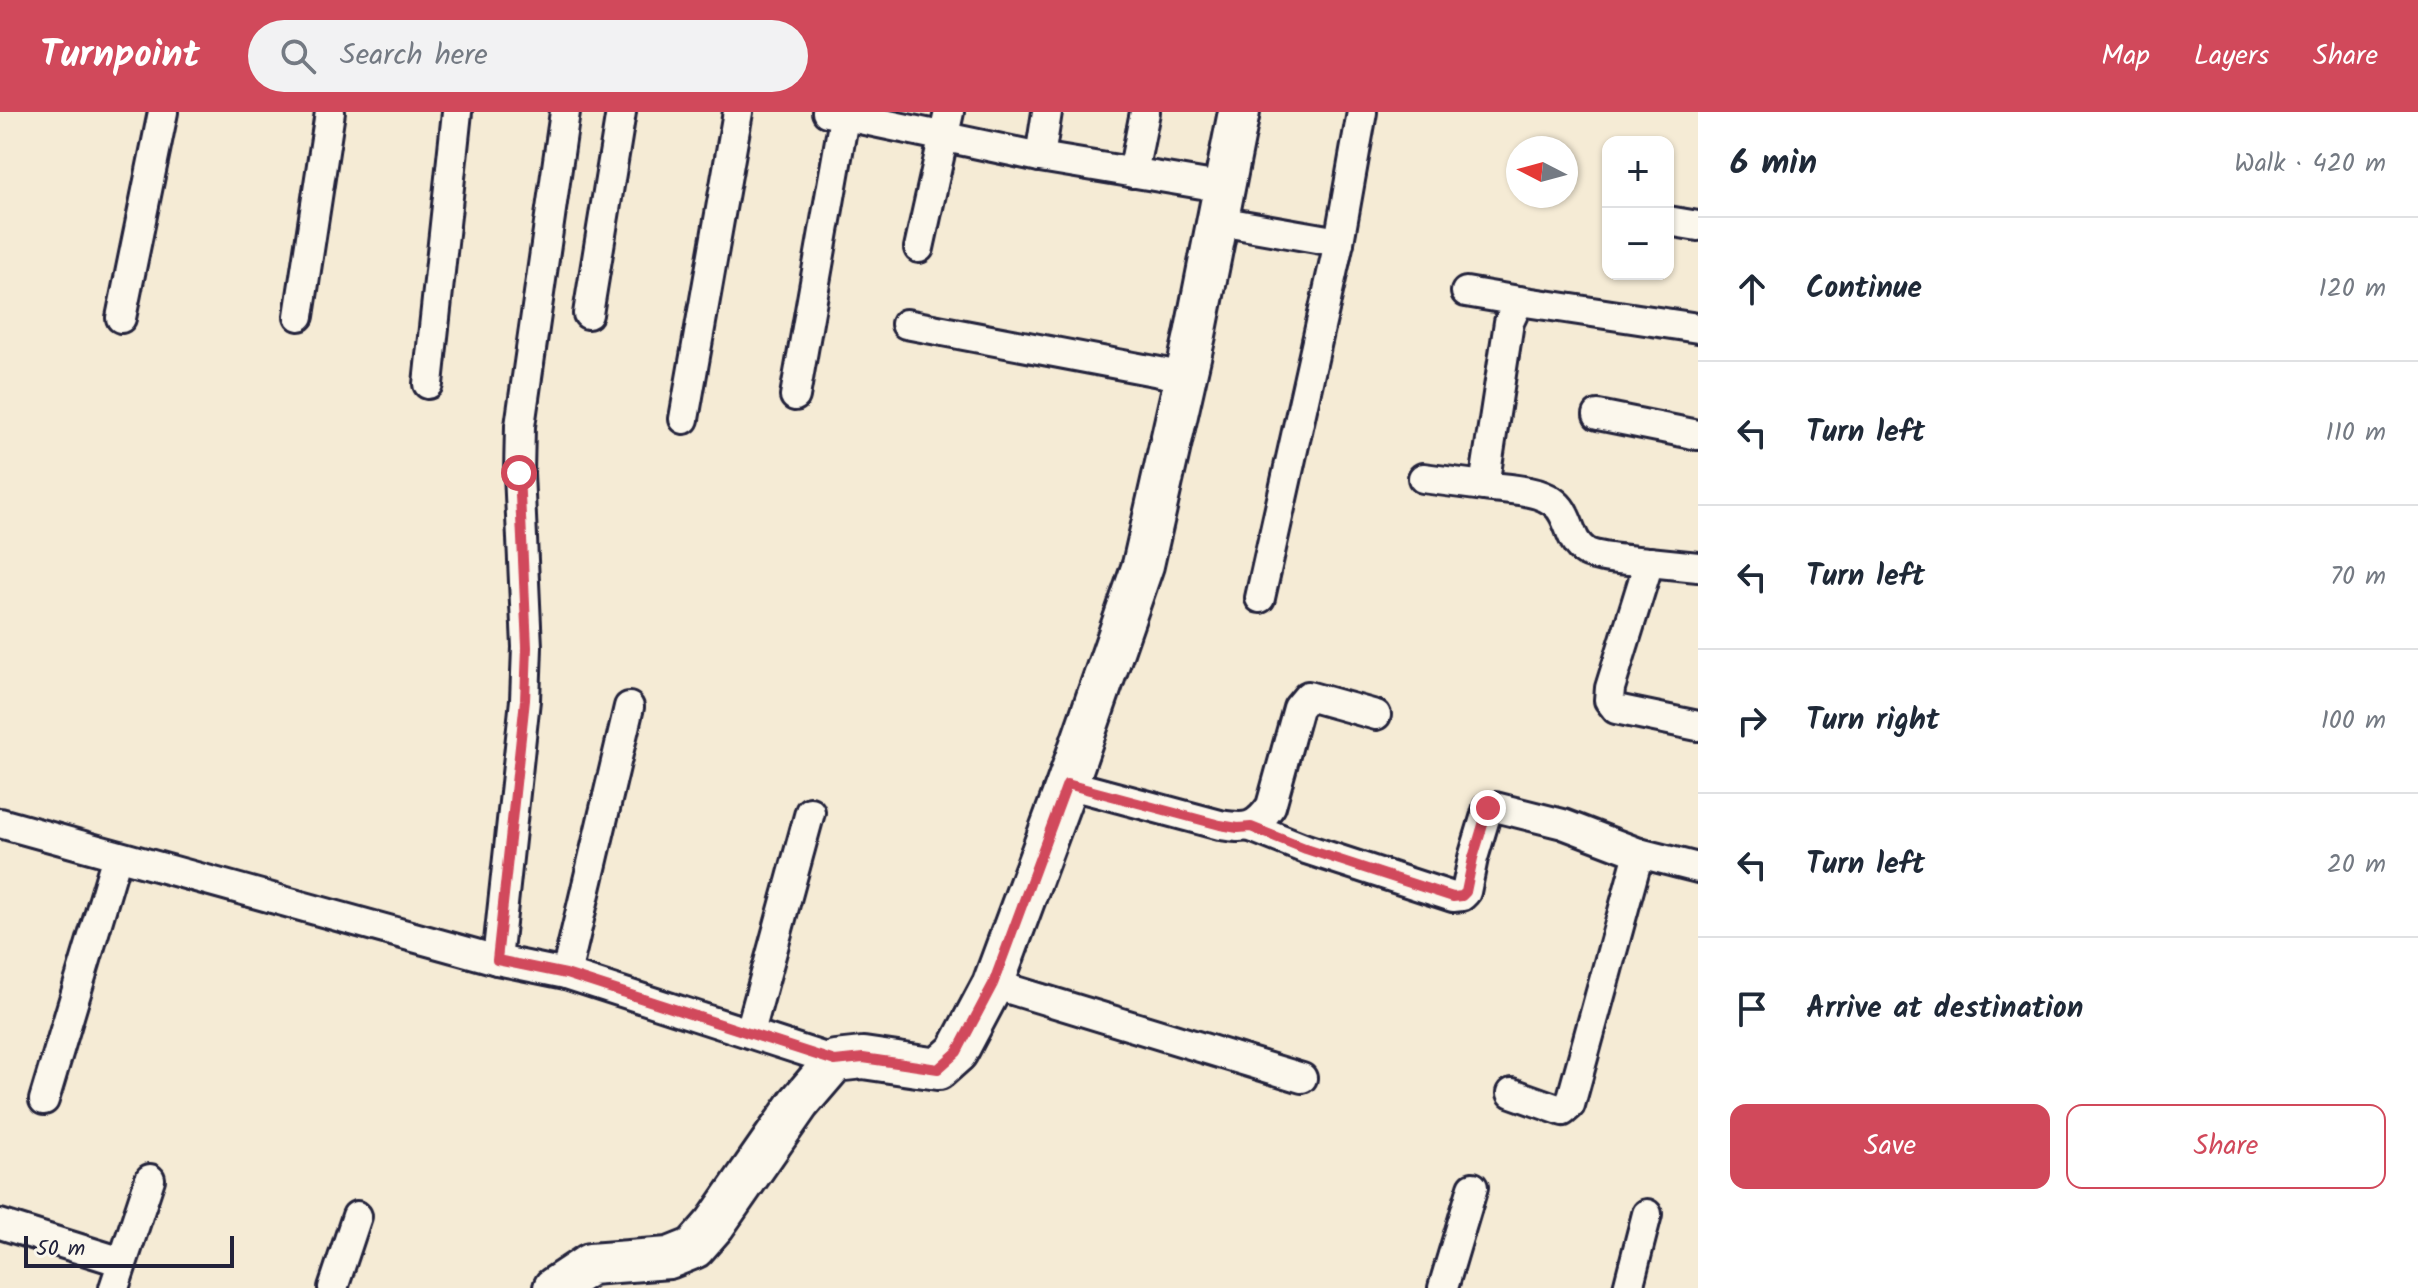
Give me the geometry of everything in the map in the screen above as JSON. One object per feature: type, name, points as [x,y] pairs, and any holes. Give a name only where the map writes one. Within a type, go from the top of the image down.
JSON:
[{"type":"street","points":[[121,318],[163,112]]},
{"type":"street","points":[[299,316],[330,112]]},
{"type":"street","points":[[428,384],[457,112]]},
{"type":"street","points":[[497,960],[525,700],[527,647],[519,473],[520,426],[565,112]]},
{"type":"street","points":[[588,314],[621,112]]},
{"type":"street","points":[[684,419],[738,112]]},
{"type":"street","points":[[1040,157],[1047,112]]},
{"type":"street","points":[[1133,173],[1145,112]]},
{"type":"street","points":[[0,823],[497,960],[566,974],[835,1061],[863,1058],[938,1069],[957,1052],[993,984],[1143,565],[1186,377],[1239,112]]},
{"type":"street","points":[[1260,598],[1339,242],[1362,112]]},
{"type":"street","points":[[795,396],[839,113],[946,124],[1040,157],[1133,173],[1339,242]]},
{"type":"street","points":[[919,248],[946,124]]},
{"type":"street","points":[[1674,222],[1698,226]]},
{"type":"street","points":[[1466,292],[1698,328]]},
{"type":"street","points":[[1484,486],[1509,322],[1519,301]]},
{"type":"street","points":[[906,324],[1186,377]]},
{"type":"street","points":[[1598,415],[1698,435]]},
{"type":"street","points":[[1423,478],[1545,496],[1564,513],[1575,542],[1589,554],[1698,567]]},
{"type":"street","points":[[1649,562],[1609,700],[1616,709],[1698,726]]},
{"type":"street","points":[[1251,827],[1263,818],[1271,806],[1298,708],[1308,696],[1376,715]]},
{"type":"street","points":[[566,974],[629,707]]},
{"type":"street","points":[[1067,784],[1220,825],[1251,827],[1306,849],[1453,897],[1466,892],[1485,814],[1488,808],[1495,807],[1563,824],[1639,853],[1698,868]]},
{"type":"street","points":[[750,1032],[810,812]]},
{"type":"street","points":[[1512,1093],[1563,1111],[1570,1105],[1639,853]]},
{"type":"street","points":[[44,1100],[117,856]]},
{"type":"street","points":[[993,984],[1302,1078]]},
{"type":"street","points":[[554,1288],[590,1264],[669,1258],[694,1248],[715,1224],[799,1103],[835,1061]]},
{"type":"street","points":[[0,1224],[118,1275],[150,1179]]},
{"type":"street","points":[[1443,1288],[1473,1187]]},
{"type":"street","points":[[1628,1288],[1647,1214]]},
{"type":"street","points":[[333,1288],[357,1216]]},
{"type":"route","points":[[519,473],[527,647],[525,700],[497,960],[566,974],[835,1061],[863,1058],[938,1069],[957,1052],[993,984],[1067,784],[1220,825],[1251,827],[1306,849],[1453,897],[1466,892],[1488,808]]}]
